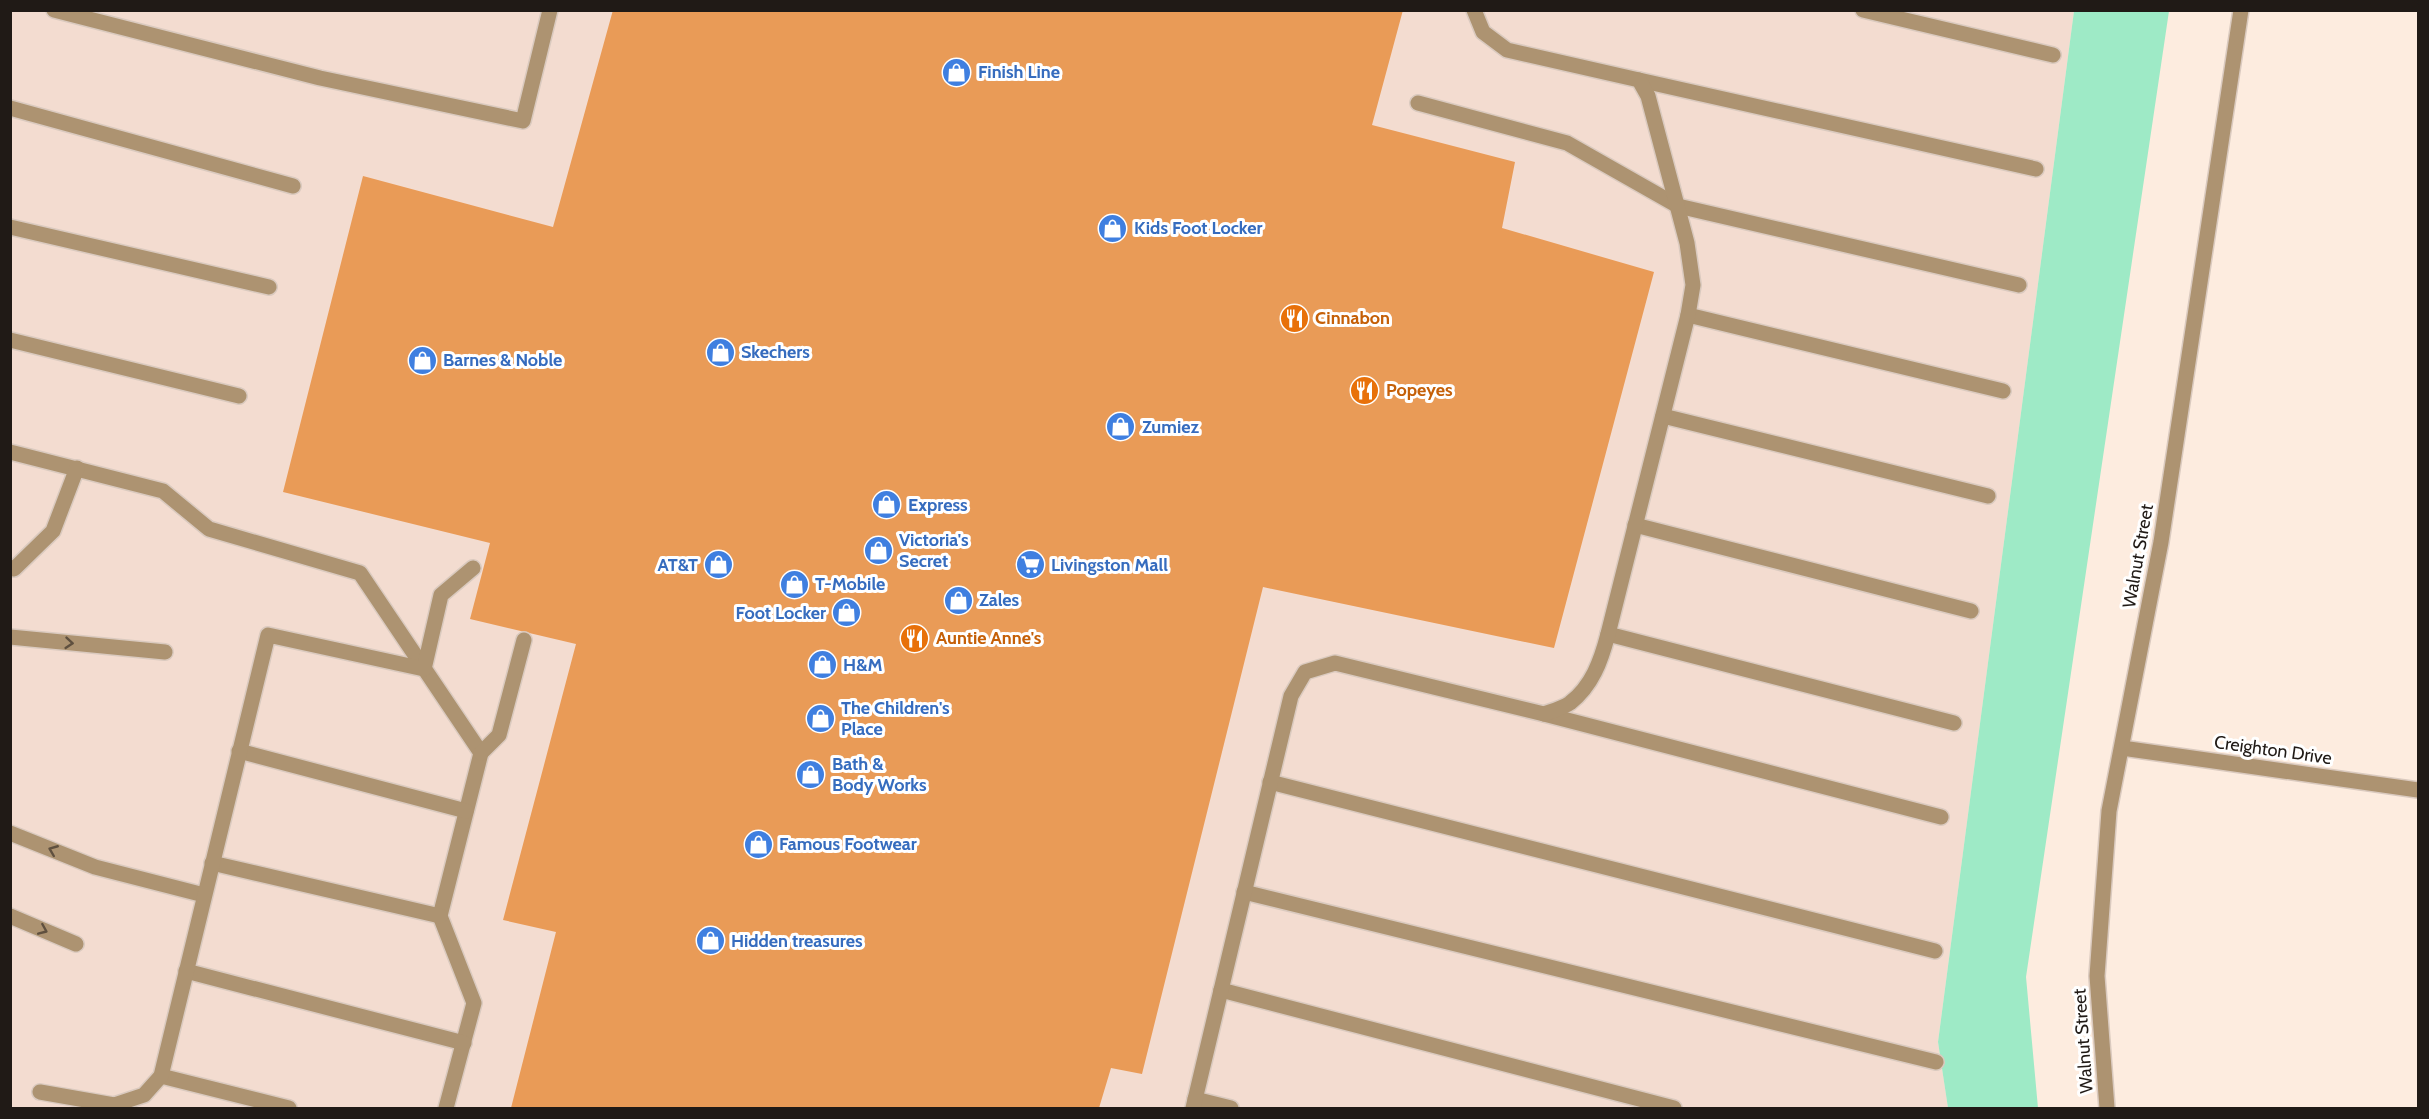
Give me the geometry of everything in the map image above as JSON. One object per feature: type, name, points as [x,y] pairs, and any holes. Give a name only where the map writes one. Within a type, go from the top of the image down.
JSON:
[{"type":"street","points":[[54,10],[320,78],[523,121],[545,12]]},
{"type":"street","points":[[1474,10],[1483,32],[1507,50],[2036,169]]},
{"type":"street","points":[[1863,10],[2053,55]]},
{"type":"street","name":"Walnut Street","points":[[2107,1108],[2097,976],[2109,811],[2161,542],[2241,10]]},
{"type":"street","points":[[1544,714],[1569,704],[1591,680],[1601,661],[1688,315],[1693,285],[1687,243],[1678,206],[1648,96],[1638,80]]},
{"type":"street","points":[[1418,103],[1568,143],[1678,206],[2019,285]]},
{"type":"street","points":[[10,108],[293,186]]},
{"type":"street","points":[[10,227],[269,287]]},
{"type":"street","points":[[1688,315],[2003,391]]},
{"type":"street","points":[[10,340],[239,396]]},
{"type":"street","points":[[1663,416],[1988,496]]},
{"type":"street","points":[[10,452],[163,491],[209,529],[360,573],[481,753]]},
{"type":"street","points":[[10,568],[14,569],[53,531],[76,468]]},
{"type":"street","points":[[1635,525],[1971,611]]},
{"type":"street","points":[[424,669],[441,596],[473,568]]},
{"type":"street","points":[[1608,634],[1954,723]]},
{"type":"street","points":[[40,1092],[114,1105],[144,1095],[160,1076],[268,635],[424,669]]},
{"type":"street","points":[[10,637],[165,652]]},
{"type":"street","points":[[446,1108],[474,1003],[441,916],[481,753],[499,735],[524,640]]},
{"type":"street","points":[[1231,1108],[1194,1104],[1291,696],[1305,672],[1335,663],[1544,714],[1941,817]]},
{"type":"street","name":"Creighton Drive","points":[[2122,748],[2418,790]]},
{"type":"street","points":[[239,751],[466,811]]},
{"type":"street","points":[[1270,782],[1935,951]]},
{"type":"street","points":[[10,832],[95,867],[204,895]]},
{"type":"street","points":[[212,863],[441,916]]},
{"type":"street","points":[[1244,892],[1936,1062]]},
{"type":"street","points":[[10,916],[76,944]]},
{"type":"street","points":[[186,971],[464,1043]]},
{"type":"street","points":[[1221,990],[1674,1108]]},
{"type":"street","points":[[160,1076],[289,1108]]},
{"type":"shaded area","name":"Livingston Mall","points":[[10,11],[2074,11],[1938,1042],[1948,1108],[11,1108]]},
{"type":"green space","points":[[2074,11],[2169,11],[2026,977],[2038,1108],[1948,1108],[1938,1042]]},
{"type":"building","name":"Livingston Mall","points":[[613,10],[1403,10],[1372,125],[1515,162],[1502,228],[1654,272],[1554,648],[1263,587],[1142,1074],[1111,1068],[1099,1108],[511,1108],[556,932],[503,920],[576,644],[470,619],[490,543],[283,492],[363,176],[553,227]]},
{"type":"place","name":"Finish Line","points":[[957,72]]},
{"type":"place","name":"Kids Foot Locker","points":[[1113,228]]},
{"type":"place","name":"Cinnabon","points":[[1294,318]]},
{"type":"place","name":"Skechers","points":[[720,352]]},
{"type":"place","name":"Barnes & Noble","points":[[422,360]]},
{"type":"place","name":"Popeyes","points":[[1365,390]]},
{"type":"place","name":"Zumiez","points":[[1121,427]]},
{"type":"place","name":"Express","points":[[887,505]]},
{"type":"place","name":"Victoria's Secret","points":[[878,550]]},
{"type":"place","name":"AT&T","points":[[719,565]]},
{"type":"place","name":"Livingston Mall","points":[[1030,565]]},
{"type":"place","name":"T-Mobile","points":[[794,584]]},
{"type":"place","name":"Zales","points":[[958,600]]},
{"type":"place","name":"Foot Locker","points":[[847,613]]},
{"type":"place","name":"Auntie Anne's","points":[[915,638]]},
{"type":"place","name":"H&M","points":[[822,665]]},
{"type":"place","name":"The Children's Place","points":[[820,718]]},
{"type":"place","name":"Bath & Body Works","points":[[811,774]]},
{"type":"place","name":"Famous Footwear","points":[[758,844]]},
{"type":"place","name":"Hidden treasures","points":[[710,941]]}]
